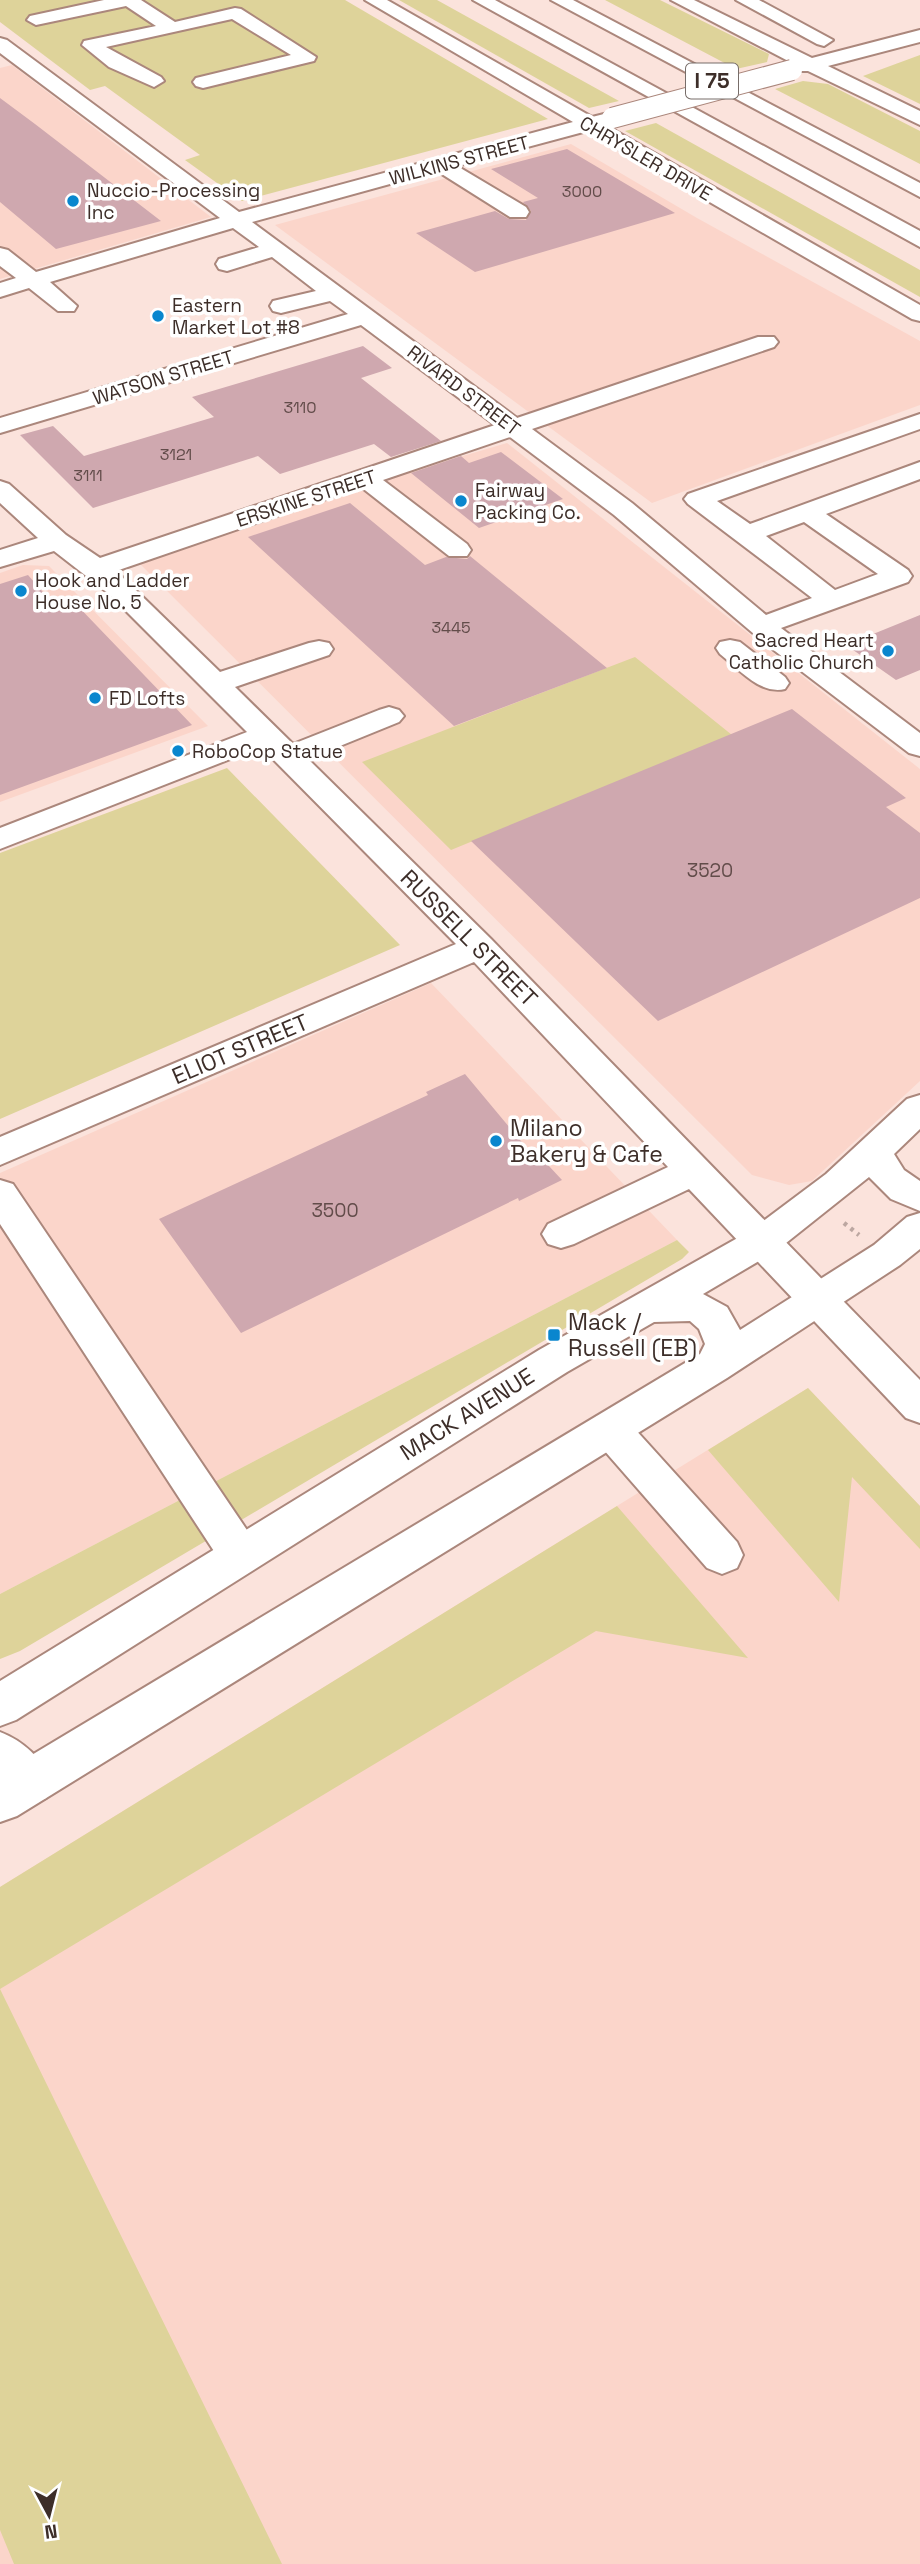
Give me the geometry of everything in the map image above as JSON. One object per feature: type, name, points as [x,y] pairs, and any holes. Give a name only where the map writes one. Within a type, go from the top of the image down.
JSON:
[{"type":"main road","points":[[16,32],[129,0],[172,27]]},
{"type":"main road","name":"CHRYSLER DRIVE","points":[[374,0],[920,314]]},
{"type":"main road","name":"I 75","points":[[482,0],[920,240]]},
{"type":"main road","name":"I 75","points":[[560,0],[920,189]]},
{"type":"main road","points":[[680,0],[813,64],[920,120]]},
{"type":"main road","points":[[745,0],[824,40]]},
{"type":"main road","points":[[154,81],[137,70],[116,63],[91,46],[235,13],[307,57],[203,82]]},
{"type":"main road","name":"RIVARD STREET","points":[[16,32],[12,64],[276,250],[623,509],[762,626],[920,747]]},
{"type":"main road","name":"WILKINS STREET","points":[[0,290],[234,220],[920,36]]},
{"type":"main road","points":[[714,128],[776,176],[920,263]]},
{"type":"main road","points":[[440,165],[518,212]]},
{"type":"main road","points":[[227,264],[276,250]]},
{"type":"main road","points":[[0,255],[66,306]]},
{"type":"main road","points":[[281,306],[334,293]]},
{"type":"main road","name":"WATSON STREET","points":[[0,426],[32,409],[264,347],[366,316]]},
{"type":"main road","points":[[240,327],[264,347]]},
{"type":"main road","name":"ERSKINE STREET","points":[[97,568],[516,429],[766,342]]},
{"type":"main road","points":[[832,601],[747,534],[697,499],[920,421]]},
{"type":"main road","points":[[747,534],[920,470]]},
{"type":"main road","points":[[365,478],[458,550]]},
{"type":"main road","name":"RUSSELL STREET","points":[[0,489],[57,541],[97,568],[479,947],[920,1406]]},
{"type":"main road","points":[[762,626],[898,576],[807,512]]},
{"type":"main road","points":[[0,559],[57,541]]},
{"type":"main road","points":[[730,648],[769,678],[803,658]]},
{"type":"main road","points":[[214,684],[320,649]]},
{"type":"main road","points":[[890,725],[920,712]]},
{"type":"main road","points":[[0,839],[277,746],[389,716]]},
{"type":"main road","name":"ELIOT STREET","points":[[0,1152],[479,947]]},
{"type":"main road","name":"MACK AVENUE","points":[[0,1705],[552,1361],[763,1241],[839,1184],[920,1108]]},
{"type":"main road","points":[[874,1151],[881,1171],[902,1190],[920,1197]]},
{"type":"main road","points":[[561,1234],[694,1170]]},
{"type":"main road","points":[[0,1194],[240,1555]]},
{"type":"main road","points":[[10,1779],[713,1367],[820,1301],[887,1255],[920,1227]]},
{"type":"main road","points":[[646,1308],[694,1304],[718,1321],[725,1344],[713,1367]]},
{"type":"main road","points":[[610,1429],[722,1555]]},
{"type":"path","points":[[840,1220],[865,1240]]},
{"type":"shaded area","points":[[0,0],[345,0],[548,119],[242,201],[185,160],[200,155],[105,86],[90,90],[0,22]]},
{"type":"shaded area","points":[[399,0],[437,0],[619,101],[589,108]]},
{"type":"shaded area","points":[[605,0],[660,0],[769,54],[767,62],[736,69]]},
{"type":"shaded area","points":[[920,55],[920,104],[863,76]]},
{"type":"shaded area","points":[[12,65],[211,217],[0,279],[0,68]]},
{"type":"shaded area","points":[[803,81],[828,84],[920,131],[920,164],[775,89]]},
{"type":"shaded area","points":[[656,123],[920,270],[920,297],[625,131]]},
{"type":"shaded area","points":[[571,144],[697,218],[920,341],[920,405],[652,503],[275,225]]},
{"type":"shaded area","points":[[507,443],[920,769],[920,1081],[812,1181],[789,1185],[752,1175],[136,560],[344,491]]},
{"type":"shaded area","name":"FD Lofts","points":[[23,565],[49,566],[208,726],[0,802],[0,573]]},
{"type":"shaded area","points":[[635,657],[732,735],[451,850],[362,762]]},
{"type":"shaded area","points":[[227,768],[400,945],[0,1119],[0,853]]},
{"type":"shaded area","points":[[431,983],[677,1240],[0,1594],[0,1173]]},
{"type":"shaded area","points":[[677,1240],[689,1252],[682,1259],[20,1651],[0,1659],[0,1594]]},
{"type":"shaded area","points":[[808,1388],[920,1506],[920,2564],[0,2564],[0,1887]]},
{"type":"shaded area","points":[[808,1388],[920,1506],[920,1549],[852,1477],[839,1602],[708,1450]]},
{"type":"shaded area","points":[[617,1506],[748,1658],[596,1631],[0,1989],[0,1887]]},
{"type":"shaded area","points":[[0,1989],[282,2564],[14,2564],[0,2530]]},
{"type":"building","points":[[0,98],[161,221],[56,249],[0,202]]},
{"type":"building","points":[[567,149],[675,213],[475,272],[416,233],[495,211],[509,219],[526,220],[531,211],[523,202],[538,198],[491,169]]},
{"type":"building","points":[[363,346],[392,368],[361,378],[441,441],[391,457],[374,444],[280,474],[258,456],[93,508],[20,435],[53,426],[84,456],[214,417],[192,397]]},
{"type":"building","points":[[501,452],[563,499],[479,528],[411,473],[461,456],[469,463]]},
{"type":"building","points":[[350,503],[425,565],[446,557],[467,559],[470,556],[607,668],[454,726],[248,537]]},
{"type":"building","name":"FD Lofts","points":[[28,575],[49,599],[73,601],[192,725],[0,795],[0,584]]},
{"type":"building","name":"Sacred Heart Catholic Church","points":[[920,615],[920,670],[896,680],[846,645]]},
{"type":"building","points":[[792,709],[906,798],[886,807],[920,833],[920,898],[658,1021],[471,841]]},
{"type":"building","points":[[465,1074],[530,1152],[534,1150],[562,1180],[519,1201],[518,1198],[241,1333],[159,1219],[428,1095],[426,1092]]},
{"type":"place","name":"Nuccio-Processing Inc","points":[[73,201]]},
{"type":"place","name":"Eastern Market Lot #8","points":[[158,316]]},
{"type":"place","name":"Fairway Packing Co.","points":[[461,501]]},
{"type":"place","name":"Hook and Ladder House No. 5","points":[[21,591]]},
{"type":"place","name":"Sacred Heart Catholic Church","points":[[888,651]]},
{"type":"place","name":"FD Lofts","points":[[95,698]]},
{"type":"place","name":"RoboCop Statue","points":[[178,751]]},
{"type":"place","name":"Milano Bakery & Cafe","points":[[496,1141]]},
{"type":"place","name":"Mack / Russell (EB)","points":[[554,1335]]}]
